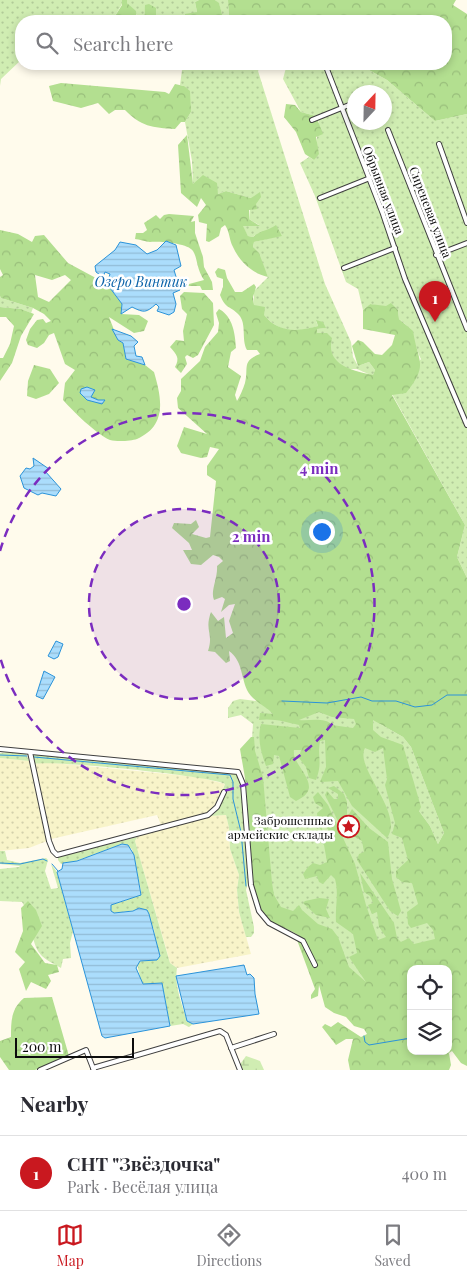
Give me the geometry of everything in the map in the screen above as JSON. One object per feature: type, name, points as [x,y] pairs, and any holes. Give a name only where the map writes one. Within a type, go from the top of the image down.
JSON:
[{"type":"street","name":"Обрывная улица","points":[[327,70],[370,178],[403,268],[405,279],[467,425]]},
{"type":"street","points":[[312,120],[347,106]]},
{"type":"street","name":"Сиреневая улица","points":[[388,130],[436,255],[467,329]]},
{"type":"street","points":[[439,144],[467,223]]},
{"type":"street","points":[[320,198],[370,178]]},
{"type":"street","points":[[436,255],[467,244]]},
{"type":"street","points":[[344,268],[395,248]]},
{"type":"street","points":[[0,749],[238,772],[243,784],[251,885],[259,911],[269,923],[303,941],[314,965]]},
{"type":"street","points":[[30,752],[49,841],[57,855],[208,815],[217,807],[224,792]]},
{"type":"street","points":[[40,1070],[86,1050],[93,1069],[213,1032],[220,1032],[226,1035],[240,1070]]},
{"type":"street","points":[[231,1048],[274,1034]]},
{"type":"shaded area","points":[[0,758],[29,761],[47,841],[29,848],[0,851]]},
{"type":"shaded area","points":[[44,762],[198,777],[225,784],[212,810],[205,815],[161,825],[157,815],[51,839],[35,764]]},
{"type":"shaded area","points":[[226,815],[230,849],[239,875],[237,890],[239,912],[251,954],[177,968],[170,963],[135,841],[137,837],[144,834],[210,816]]},
{"type":"green space","points":[[0,0],[122,0],[122,4],[116,15],[15,15],[15,66],[1,79],[0,86]]},
{"type":"green space","points":[[122,0],[127,0],[127,3],[136,11],[136,15],[116,15],[122,5]]},
{"type":"green space","points":[[127,0],[199,0],[195,2],[197,12],[193,15],[148,15],[145,8],[144,15],[137,15],[127,3]]},
{"type":"green space","points":[[199,0],[215,0],[219,3],[222,15],[185,15],[197,12],[195,2]]},
{"type":"green space","points":[[215,0],[228,0],[229,15],[222,15],[219,4]]},
{"type":"green space","points":[[228,0],[456,0],[453,5],[467,14],[467,114],[435,121],[387,80],[369,70],[452,70],[452,15],[229,15]]},
{"type":"green space","points":[[149,4],[156,8],[156,15],[144,15],[145,5]]},
{"type":"green space","points":[[182,70],[259,70],[325,284],[351,342],[353,357],[358,366],[369,362],[375,370],[373,376],[357,369],[346,369],[333,360],[329,348],[317,333],[317,329],[325,328],[316,321],[318,326],[289,330],[275,325],[254,305],[254,291],[268,277],[253,247],[254,242],[282,235],[263,232],[253,237],[248,236],[242,226],[259,225],[249,219],[251,198],[226,191],[218,194],[216,189],[193,184],[192,161],[185,122],[191,112],[184,86],[180,85]]},
{"type":"green space","points":[[285,70],[369,70],[387,80],[435,121],[467,114],[467,578],[457,557],[465,525],[392,394],[421,359],[408,327],[399,319],[398,310],[370,304],[363,310],[358,289],[346,282],[315,196],[300,163],[309,157],[314,160],[319,122],[316,116],[301,112],[283,79]]},
{"type":"green space","points":[[61,83],[165,92],[169,94],[175,84],[184,86],[190,91],[191,112],[185,122],[181,122],[175,129],[153,127],[136,120],[125,110],[115,110],[109,114],[98,103],[81,108],[53,101],[49,86]]},
{"type":"green space","points":[[286,104],[295,105],[301,112],[316,116],[323,134],[316,137],[319,154],[314,160],[305,154],[296,132],[284,117]]},
{"type":"green space","points":[[187,135],[193,184],[203,175],[217,183],[218,194],[226,191],[251,198],[260,192],[261,197],[256,204],[257,209],[249,210],[249,219],[260,226],[243,226],[248,236],[253,237],[276,225],[282,236],[254,242],[253,247],[259,253],[268,277],[252,270],[243,262],[232,244],[225,225],[221,228],[219,236],[209,242],[206,241],[207,224],[199,222],[198,215],[206,205],[201,198],[197,207],[181,193],[178,145]]},
{"type":"green space","points":[[156,215],[160,219],[164,215],[194,216],[191,222],[195,221],[195,233],[203,257],[204,267],[212,282],[213,290],[202,290],[200,286],[187,286],[204,280],[195,254],[190,248],[173,243],[148,242],[135,239],[136,233],[143,233],[147,230],[144,223]]},
{"type":"green space","points":[[0,230],[18,234],[32,242],[35,236],[44,235],[68,263],[107,284],[122,304],[121,314],[139,315],[148,321],[144,331],[134,333],[109,317],[118,340],[123,343],[126,359],[145,365],[154,372],[159,392],[160,411],[158,419],[147,433],[137,439],[110,440],[92,428],[63,400],[65,383],[75,370],[65,364],[54,333],[49,335],[44,343],[37,348],[28,345],[26,340],[30,329],[37,320],[43,319],[46,323],[51,321],[44,314],[33,308],[1,298],[0,277],[3,275],[0,269]],"holes":[[[35,275],[52,280],[65,275],[71,280],[49,302],[38,297]]]},
{"type":"green space","points":[[218,268],[225,270],[235,292],[242,292],[254,284],[256,287],[253,297],[254,305],[265,307],[264,315],[282,328],[289,330],[303,329],[318,326],[316,320],[323,322],[326,328],[317,329],[317,333],[327,333],[332,338],[331,347],[333,355],[337,361],[349,369],[373,375],[375,370],[369,362],[358,366],[352,346],[358,340],[363,342],[375,354],[382,355],[392,345],[395,335],[363,329],[363,310],[370,304],[386,306],[391,303],[398,310],[399,319],[413,331],[420,363],[418,376],[406,393],[392,395],[465,525],[457,557],[467,578],[467,1066],[461,1063],[452,1051],[452,965],[407,965],[407,1055],[449,1055],[451,1065],[449,1070],[350,1070],[348,1060],[353,1039],[346,1039],[336,1045],[322,1027],[325,1024],[331,1027],[338,1022],[361,1037],[367,1034],[364,1029],[354,1026],[346,1017],[334,1013],[325,1007],[319,985],[318,996],[311,999],[315,989],[297,940],[298,935],[266,917],[257,903],[250,853],[246,787],[240,749],[251,737],[254,737],[255,751],[263,777],[272,883],[274,895],[281,907],[293,911],[299,905],[318,924],[332,929],[338,937],[349,967],[366,982],[349,957],[357,953],[353,934],[336,922],[337,890],[335,879],[331,875],[323,884],[319,882],[317,876],[305,879],[303,874],[313,863],[320,865],[327,862],[324,845],[321,842],[323,835],[329,831],[324,822],[321,822],[322,831],[318,826],[317,813],[323,808],[315,803],[313,797],[318,792],[328,805],[355,864],[378,940],[386,937],[379,927],[377,912],[372,914],[368,905],[373,903],[370,896],[364,892],[360,873],[394,923],[397,938],[401,942],[409,938],[414,944],[435,939],[433,930],[427,923],[411,928],[408,924],[407,912],[418,904],[412,883],[402,882],[396,877],[396,871],[408,860],[402,838],[392,834],[395,823],[385,785],[387,779],[383,748],[375,752],[365,748],[364,757],[366,767],[390,816],[391,828],[387,838],[352,806],[338,781],[320,782],[326,767],[325,740],[320,741],[320,764],[316,780],[309,778],[306,767],[299,758],[301,750],[294,750],[294,756],[306,776],[309,789],[305,795],[296,801],[290,797],[279,756],[274,755],[273,764],[266,766],[259,735],[261,724],[300,728],[299,725],[274,720],[259,720],[260,713],[273,714],[249,694],[236,659],[229,651],[230,661],[226,663],[215,652],[208,651],[210,640],[208,624],[211,612],[218,621],[224,617],[226,638],[233,633],[229,621],[235,604],[229,605],[221,612],[225,599],[222,597],[214,600],[213,596],[217,566],[223,561],[213,555],[201,565],[191,564],[183,550],[192,550],[189,543],[172,528],[174,523],[191,524],[196,520],[199,527],[192,534],[206,538],[210,537],[216,481],[207,475],[207,466],[219,449],[210,447],[207,457],[201,458],[181,453],[177,446],[184,427],[207,434],[178,408],[177,398],[181,391],[181,379],[200,361],[205,347],[218,332],[219,323],[216,313],[219,309],[227,316],[234,331],[236,348],[231,352],[228,367],[241,376],[235,395],[237,401],[245,383],[248,362],[260,354],[257,350],[247,350],[244,341],[243,323],[239,315],[222,300],[220,295],[223,279],[217,277],[215,272]],"holes":[[[319,712],[332,717],[354,719],[356,724],[353,728],[332,725],[321,720],[299,720]],[[373,720],[403,737],[411,747],[444,833],[438,844],[430,826],[419,811],[421,807],[403,745],[381,737],[373,730]]]},
{"type":"green space","points":[[184,292],[204,293],[213,303],[214,325],[198,355],[193,358],[187,355],[185,357],[187,364],[181,373],[175,367],[177,357],[170,347],[176,340],[184,341],[183,331],[187,314],[182,309],[180,296]]},
{"type":"green space","points":[[0,296],[1,298],[33,308],[31,313],[21,309],[0,307]]},
{"type":"green space","points":[[0,307],[21,309],[34,314],[21,336],[12,363],[0,381],[0,358],[3,358],[10,344],[14,326],[6,317],[0,317]]},
{"type":"green space","points":[[34,365],[50,369],[59,383],[49,394],[36,399],[27,396],[28,381]]},
{"type":"green space","points":[[240,699],[379,717],[380,724],[403,737],[411,747],[444,833],[438,844],[430,826],[419,811],[403,745],[440,952],[415,965],[407,965],[407,969],[364,991],[270,906],[252,739],[253,724],[241,715],[228,718],[228,708],[233,701]]},
{"type":"green space","points":[[0,753],[26,754],[29,761],[0,758]]},
{"type":"green space","points":[[33,754],[236,772],[242,787],[249,878],[246,890],[254,927],[254,933],[251,937],[246,937],[239,912],[237,890],[239,875],[230,849],[226,815],[210,816],[215,813],[225,793],[223,789],[225,784],[192,777],[131,770],[70,764],[35,764]]},
{"type":"green space","points":[[334,786],[344,794],[347,802],[347,833],[344,833],[325,795],[327,791],[334,799],[338,799],[338,794],[328,788]]},
{"type":"green space","points":[[352,809],[369,828],[388,842],[392,879],[401,911],[398,916],[390,911],[357,860],[359,854],[364,852],[362,841],[350,834],[351,825],[357,823],[353,816],[348,816]]},
{"type":"green space","points":[[137,837],[135,841],[170,963],[177,968],[176,975],[181,1002],[187,1021],[193,1024],[189,1027],[183,1024],[170,1026],[164,993],[153,984],[146,985],[141,982],[137,963],[146,959],[157,960],[154,929],[136,910],[114,913],[111,911],[111,905],[127,900],[141,891],[132,849],[122,844],[76,861],[61,864],[58,860],[58,857]]},
{"type":"green space","points":[[0,851],[5,851],[7,860],[20,863],[46,858],[48,860],[45,871],[51,889],[58,888],[51,864],[57,872],[73,931],[70,943],[71,958],[63,959],[61,968],[45,959],[37,949],[26,909],[22,902],[0,901],[0,869],[20,866],[0,864]]},
{"type":"green space","points":[[319,898],[329,899],[326,909],[330,918],[316,915],[303,903]]},
{"type":"green space","points":[[28,901],[36,910],[42,926],[31,944],[45,963],[57,965],[59,972],[48,975],[51,981],[46,989],[31,982],[26,991],[19,969],[25,962],[15,952],[23,931],[21,908]]},
{"type":"green space","points":[[52,997],[69,1056],[35,1070],[9,1070],[0,1057],[0,1041],[11,1037],[12,1021],[16,1006],[24,998]]},
{"type":"green space","points":[[246,1056],[260,1061],[264,1070],[241,1070],[238,1067]]},
{"type":"water","name":"Озеро Винтик","points":[[166,241],[176,245],[181,266],[174,270],[180,290],[173,293],[176,304],[174,312],[169,315],[157,311],[159,307],[156,304],[150,309],[142,311],[132,307],[121,314],[122,304],[107,284],[110,274],[105,272],[103,277],[96,272],[95,266],[115,250],[120,242],[136,245],[147,254],[157,250]]},
{"type":"water","points":[[112,329],[131,336],[138,342],[134,346],[136,356],[142,357],[145,365],[126,359],[123,343],[118,340]]},
{"type":"water","points":[[87,387],[95,390],[91,397],[105,400],[102,404],[87,400],[80,393],[81,389]]},
{"type":"water","points":[[33,458],[49,469],[45,471],[61,489],[56,496],[42,493],[38,495],[24,488],[20,476],[26,468],[30,469],[34,466]]},
{"type":"water","points":[[56,641],[63,644],[58,657],[54,659],[48,656]]},
{"type":"water","points":[[44,671],[55,677],[43,699],[36,696]]},
{"type":"water","points":[[122,844],[128,845],[134,855],[141,895],[111,905],[111,911],[114,913],[133,911],[139,908],[147,910],[160,956],[157,960],[140,961],[136,968],[143,984],[162,983],[170,1026],[105,1038],[102,1036],[57,872],[62,869],[63,863],[77,861]]},
{"type":"water","points":[[244,965],[247,975],[250,974],[254,978],[259,1014],[193,1024],[187,1021],[176,976]]},
{"type":"waterway","points":[[282,701],[327,703],[361,697],[372,701],[396,701],[415,707],[432,705],[447,695],[467,695]]},
{"type":"waterway","points":[[0,755],[27,756]]},
{"type":"waterway","points":[[34,757],[230,775],[233,782],[233,799],[241,832],[246,886]]},
{"type":"waterway","points":[[0,863],[20,864],[43,859],[47,861]]},
{"type":"waterway","points":[[52,864],[58,871]]},
{"type":"waterway","points":[[364,1036],[365,1042],[369,1045],[407,1039]]},
{"type":"place","name":"СНТ \"Звёздочка\"","points":[[435,322]]},
{"type":"place","name":"Заброшенные армейские склады","points":[[349,827]]}]
